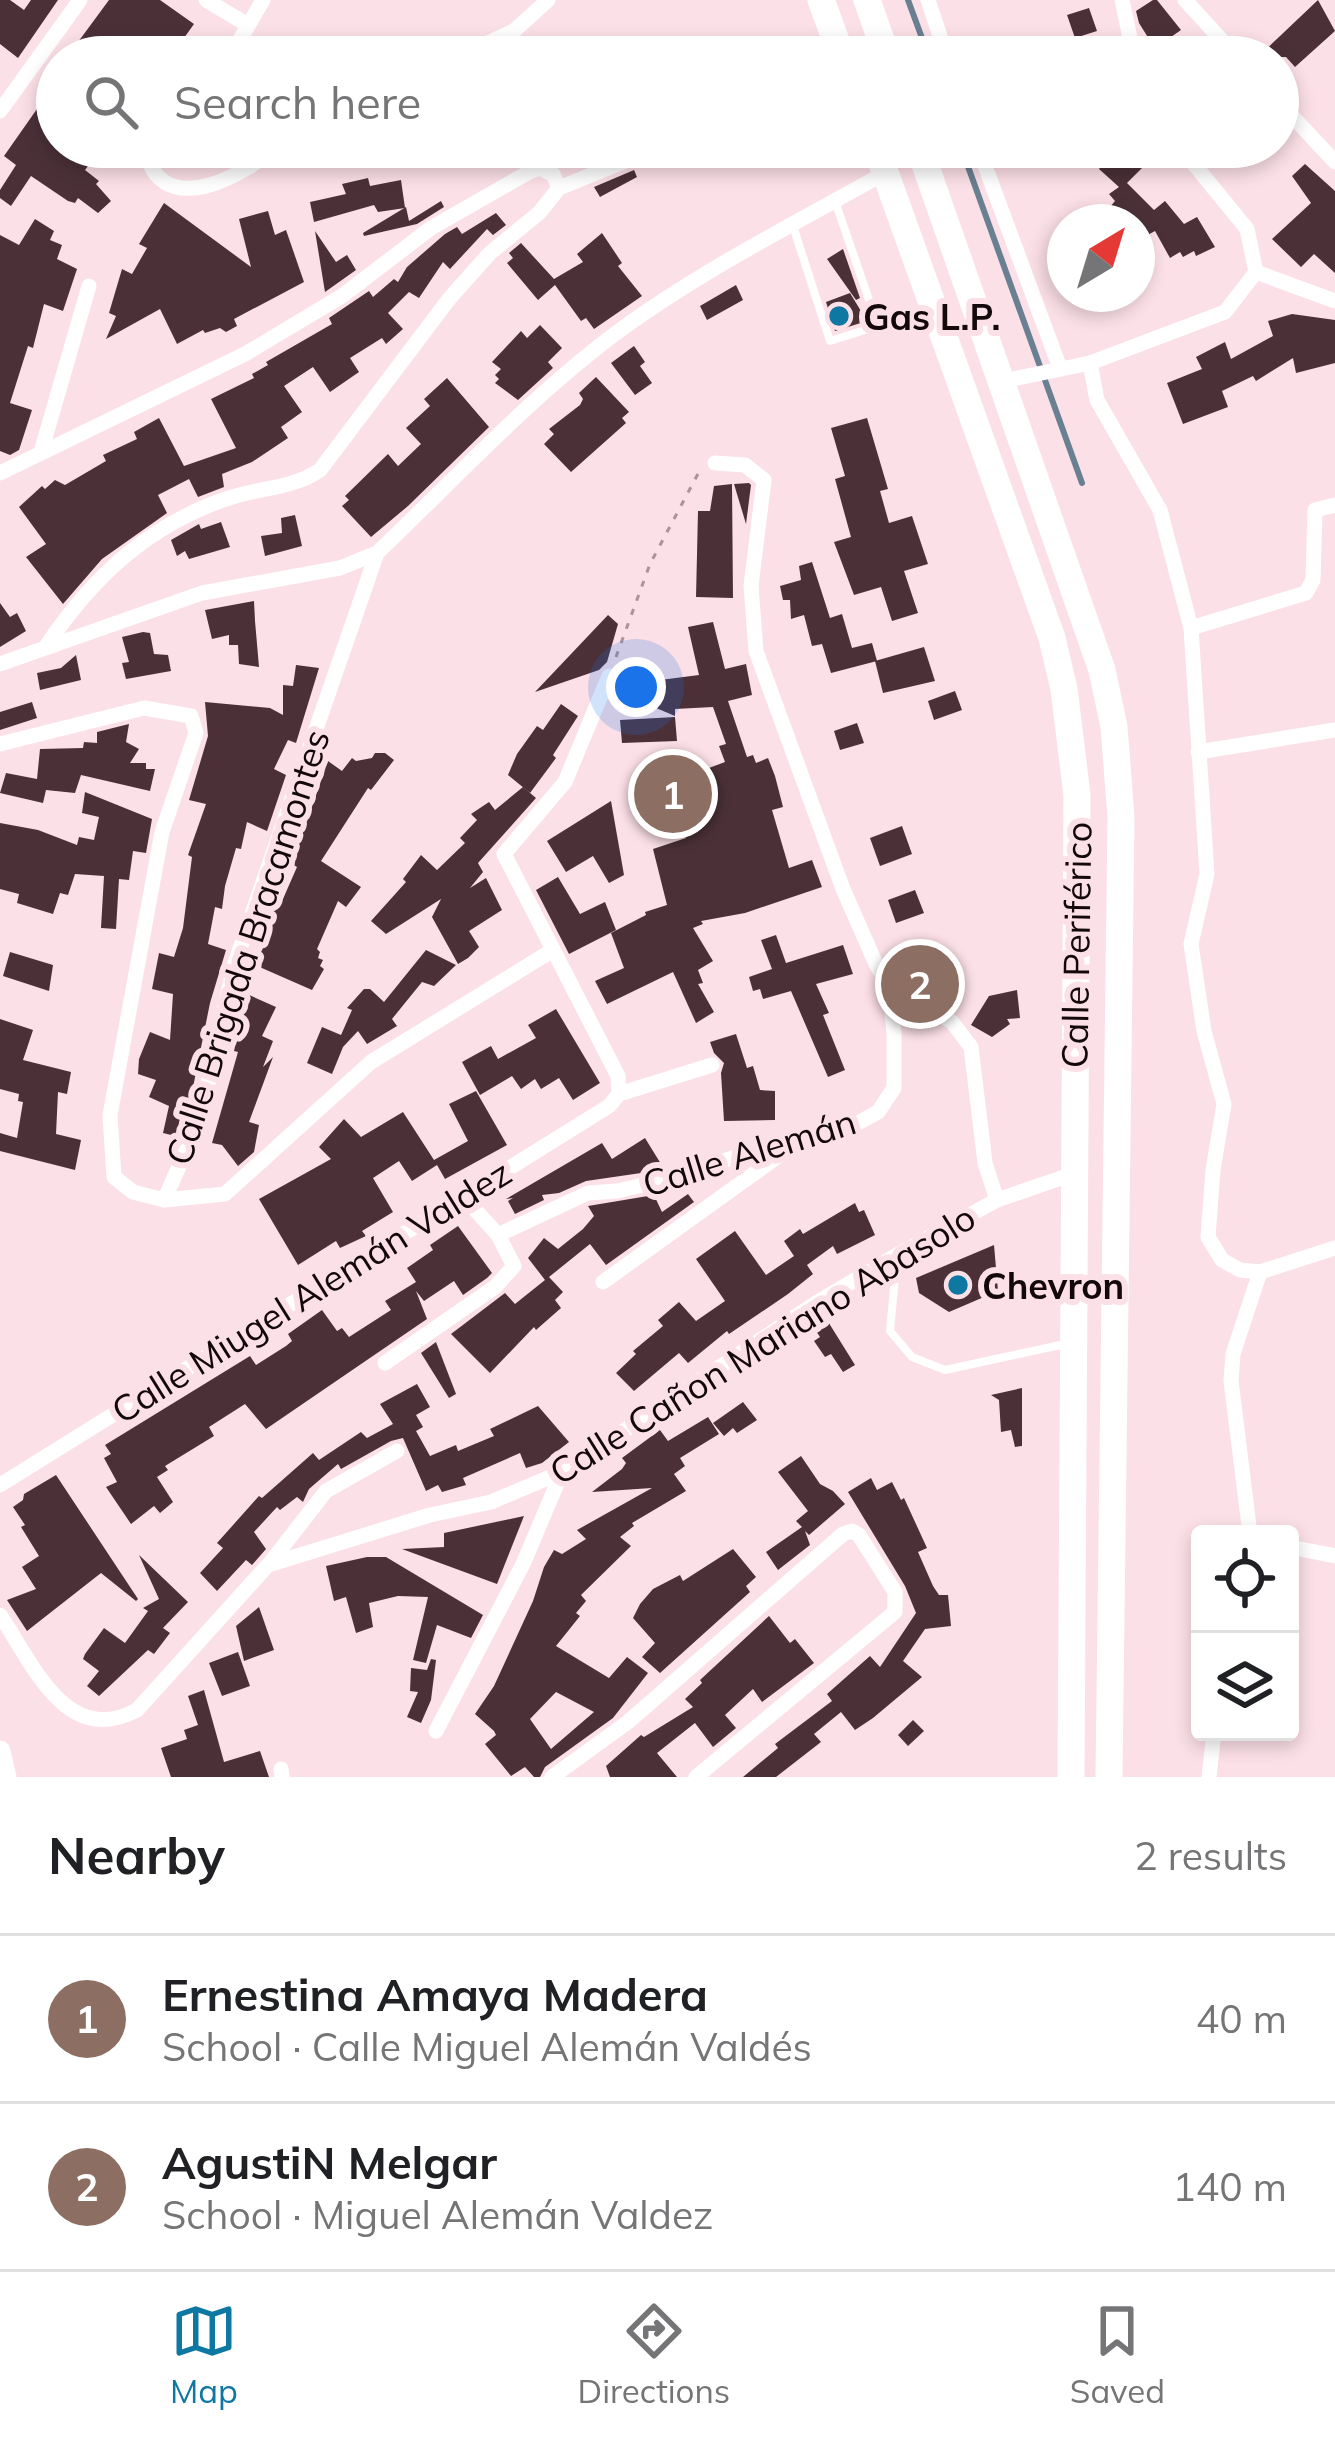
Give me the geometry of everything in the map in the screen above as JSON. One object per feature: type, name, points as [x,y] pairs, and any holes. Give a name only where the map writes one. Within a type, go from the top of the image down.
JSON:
[{"type":"highway","points":[[820,0],[834,36]]},
{"type":"highway","points":[[867,0],[880,36]]},
{"type":"highway","name":"Calle Periférico","points":[[883,168],[1052,638],[1064,689],[1077,795],[1071,1777]]},
{"type":"highway","name":"Calle Periférico","points":[[928,168],[1015,379],[1102,670],[1114,727],[1121,817],[1109,1777]]},
{"type":"street","points":[[54,36],[80,0]]},
{"type":"street","points":[[206,0],[248,25]]},
{"type":"street","points":[[242,36],[262,0]]},
{"type":"street","points":[[503,36],[548,0]]},
{"type":"street","points":[[928,0],[940,36]]},
{"type":"street","points":[[1122,0],[1130,36]]},
{"type":"street","points":[[1185,0],[1218,36]]},
{"type":"street","points":[[0,111],[36,61]]},
{"type":"street","points":[[1299,123],[1335,162]]},
{"type":"street","points":[[152,168],[156,178],[171,187],[234,179],[252,168]]},
{"type":"street","points":[[0,473],[245,354],[342,296],[430,228],[529,172],[539,168],[553,174],[559,188]]},
{"type":"street","points":[[47,645],[78,599],[105,571],[190,512],[238,494],[295,485],[320,470],[472,271],[539,213],[559,188],[608,168]]},
{"type":"street","points":[[0,664],[202,593],[340,568],[377,553],[579,362],[670,296],[835,201],[871,168]]},
{"type":"street","points":[[985,168],[1055,369]]},
{"type":"street","points":[[1015,379],[1090,363],[1225,312],[1256,272],[1247,229],[1197,168]]},
{"type":"street","points":[[1256,272],[1335,302]]},
{"type":"street","points":[[41,452],[88,286]]},
{"type":"street","points":[[1090,363],[1097,400],[1160,510],[1192,628],[1208,874],[1191,944],[1204,1031],[1224,1104],[1208,1237],[1222,1260],[1240,1270],[1260,1273],[1335,1248]]},
{"type":"street","points":[[716,463],[745,465],[764,480],[751,586],[756,651],[843,890],[889,985],[952,1022],[971,1047],[985,1163],[997,1200]]},
{"type":"street","points":[[1192,628],[1306,592],[1313,580],[1315,510],[1335,506]]},
{"type":"street","name":"Calle Brigada Bracamontes","points":[[0,745],[144,707],[191,716],[196,733],[162,832],[110,1115],[114,1177],[134,1192],[164,1200],[200,1120],[234,966],[377,553]]},
{"type":"street","points":[[609,676],[565,782],[504,854],[618,1076],[619,1094]]},
{"type":"street","points":[[1198,752],[1335,730]]},
{"type":"street","points":[[164,1200],[225,1194],[371,1063],[553,950]]},
{"type":"street","name":"Calle Alemán","points":[[498,1235],[588,1193],[678,1178],[763,1147],[793,1145],[847,1129],[886,1103],[894,1088],[889,985]]},
{"type":"street","name":"Calle Miugel Alemán Valdez","points":[[0,1486],[609,1106],[619,1094],[712,1066]]},
{"type":"street","points":[[603,1282],[793,1145]]},
{"type":"street","name":"Calle Cañon Mariano Abasolo","points":[[268,1565],[430,1515],[491,1502],[562,1472],[816,1303],[897,1255],[997,1200],[1073,1174]]},
{"type":"street","points":[[385,1363],[495,1287],[514,1266],[498,1235],[462,1196]]},
{"type":"street","points":[[1249,1525],[1231,1381],[1233,1354],[1260,1273]]},
{"type":"street","points":[[0,1615],[54,1696],[73,1712],[117,1721],[137,1710],[268,1565],[326,1491],[397,1451]]},
{"type":"street","points":[[436,1731],[524,1564],[562,1472]]},
{"type":"street","points":[[552,1777],[642,1711],[843,1534],[859,1535],[897,1600],[895,1612],[697,1777]]},
{"type":"street","points":[[1299,1549],[1335,1556]]},
{"type":"street","points":[[1212,1776],[1214,1741]]},
{"type":"street","points":[[0,1750],[6,1777]]},
{"type":"lane","points":[[793,225],[830,341],[878,326],[835,201]]},
{"type":"lane","points":[[897,1255],[890,1331],[912,1357],[946,1370],[1073,1342]]},
{"type":"path","points":[[609,676],[650,564],[701,469],[716,463]]},
{"type":"building","points":[[0,0],[10,0],[24,10],[31,0],[58,0],[18,58],[0,44]]},
{"type":"building","points":[[109,0],[160,0],[194,24],[185,36],[82,36]]},
{"type":"building","points":[[1157,0],[1181,30],[1172,36],[1147,36],[1136,11]]},
{"type":"building","points":[[1318,0],[1335,31],[1299,63],[1299,36],[1280,36]]},
{"type":"building","points":[[1089,8],[1097,31],[1074,36],[1067,15]]},
{"type":"building","points":[[36,110],[36,168],[86,168],[111,201],[98,213],[78,198],[75,203],[68,201],[31,176],[11,206],[0,198],[0,190],[16,165],[4,156]]},
{"type":"building","points":[[1305,164],[1335,191],[1335,273],[1314,254],[1301,267],[1272,239],[1311,203],[1292,176]]},
{"type":"building","points":[[1100,168],[1142,168],[1127,183],[1148,204],[1112,204],[1109,194],[1119,187]]},
{"type":"building","points":[[634,170],[637,177],[600,197],[594,187]]},
{"type":"building","points":[[368,178],[370,186],[401,180],[405,208],[378,212],[374,205],[314,222],[310,202],[346,194],[342,184]]},
{"type":"building","points":[[441,201],[444,207],[417,224],[364,236],[406,207],[409,221]]},
{"type":"building","points":[[1165,201],[1184,224],[1197,217],[1215,247],[1196,256],[1194,251],[1183,257],[1180,252],[1170,258],[1155,231],[1155,209]]},
{"type":"building","points":[[164,203],[251,267],[239,219],[268,211],[275,235],[286,230],[304,282],[234,319],[237,326],[226,332],[203,330],[177,344],[160,309],[106,339],[116,316],[109,313],[122,269],[132,274],[147,248],[139,244]]},
{"type":"building","points":[[496,213],[506,225],[493,235],[487,229],[450,269],[443,262],[419,298],[409,292],[388,313],[403,329],[386,344],[382,338],[350,358],[359,372],[330,392],[313,367],[284,386],[302,412],[281,427],[288,438],[252,462],[222,474],[224,487],[198,497],[189,479],[158,495],[167,513],[102,559],[63,604],[26,557],[46,544],[19,507],[42,486],[45,489],[55,480],[65,485],[106,461],[103,455],[137,439],[134,432],[159,418],[184,466],[236,448],[211,399],[254,378],[252,374],[266,362],[332,324],[329,318],[369,291],[373,297],[394,279],[398,282],[407,267],[445,234],[457,227],[462,234]]},
{"type":"building","points":[[35,219],[54,231],[50,240],[62,245],[57,259],[77,269],[63,311],[44,304],[33,348],[28,346],[10,403],[32,410],[19,450],[10,455],[0,451],[0,235],[19,245]]},
{"type":"building","points":[[315,231],[336,262],[347,255],[356,270],[325,292]]},
{"type":"building","points":[[602,233],[622,263],[618,266],[642,296],[594,329],[586,318],[581,321],[555,285],[538,300],[507,263],[513,258],[509,253],[521,243],[554,279],[583,262],[577,254]]},
{"type":"building","points":[[843,249],[860,298],[856,300],[827,259]]},
{"type":"building","points":[[736,285],[743,300],[707,320],[700,306]]},
{"type":"building","name":"Gas L.P.","points":[[850,293],[867,321],[835,331],[826,302]]},
{"type":"building","points":[[1292,314],[1335,320],[1335,363],[1296,373],[1293,358],[1256,381],[1253,376],[1222,391],[1228,407],[1183,424],[1167,383],[1202,369],[1196,357],[1225,342],[1231,359],[1273,336],[1268,321]]},
{"type":"building","points":[[540,325],[562,348],[548,362],[553,368],[518,400],[495,383],[501,369],[492,362],[521,331],[527,338]]},
{"type":"building","points":[[634,346],[652,383],[635,395],[611,363]]},
{"type":"building","points":[[596,377],[629,412],[622,418],[626,423],[571,472],[544,444],[554,434],[549,429],[580,405],[579,393]]},
{"type":"building","points":[[447,378],[489,427],[371,537],[342,506],[349,500],[345,496],[388,454],[398,466],[421,444],[406,428],[430,406],[424,399]]},
{"type":"building","points":[[867,418],[888,489],[880,491],[889,523],[912,516],[928,564],[904,571],[918,613],[892,621],[881,587],[854,595],[834,542],[851,537],[835,479],[845,476],[831,428]]},
{"type":"building","points":[[732,484],[733,598],[696,597],[698,511],[710,511],[714,486]]},
{"type":"building","points":[[734,484],[751,485],[746,524]]},
{"type":"building","points":[[295,515],[302,546],[265,556],[261,536],[282,533],[281,518]]},
{"type":"building","points":[[221,522],[230,547],[189,559],[185,551],[177,556],[171,540],[199,524],[201,529]]},
{"type":"building","points":[[812,562],[830,618],[842,614],[852,648],[872,643],[877,661],[831,673],[822,644],[812,646],[804,615],[791,619],[790,600],[783,600],[780,586],[801,580],[799,566]]},
{"type":"building","points":[[254,601],[259,667],[239,664],[238,645],[229,645],[229,635],[212,639],[205,610]]},
{"type":"building","points":[[0,603],[10,617],[17,613],[26,631],[0,647]]},
{"type":"building","points":[[608,615],[618,624],[607,662],[599,670],[535,692]]},
{"type":"building","points":[[713,622],[725,669],[746,664],[752,695],[728,701],[747,757],[753,755],[756,763],[768,758],[775,776],[783,807],[772,810],[789,868],[812,860],[822,887],[745,913],[701,921],[693,928],[713,961],[698,970],[703,983],[698,984],[714,1012],[696,1023],[673,972],[607,1004],[595,981],[624,968],[611,933],[667,905],[653,849],[686,838],[679,815],[692,812],[683,780],[710,773],[709,768],[725,762],[719,746],[726,744],[713,707],[675,709],[675,716],[616,691],[637,683],[699,675],[688,627]]},
{"type":"building","points":[[150,633],[154,654],[168,655],[171,671],[126,679],[122,663],[129,662],[122,637]]},
{"type":"building","points":[[924,647],[935,681],[883,693],[875,661]]},
{"type":"building","points":[[76,655],[81,680],[40,690],[37,673],[61,668]]},
{"type":"building","points":[[296,665],[319,668],[296,743],[288,740],[274,769],[286,775],[267,831],[247,822],[222,909],[215,907],[208,944],[226,950],[186,1122],[179,1137],[163,1133],[169,1106],[149,1097],[156,1080],[138,1074],[139,1059],[150,1032],[170,1040],[173,994],[152,989],[159,953],[174,957],[183,928],[192,857],[188,855],[206,804],[189,800],[208,736],[205,702],[270,708],[283,715],[283,685],[293,686]]},
{"type":"building","points":[[955,691],[962,710],[934,720],[928,701]]},
{"type":"building","points":[[32,702],[37,718],[0,730],[0,712]]},
{"type":"building","points":[[561,704],[578,716],[530,793],[508,775],[537,726],[543,730]]},
{"type":"building","points":[[675,717],[677,741],[622,743],[620,720]]},
{"type":"building","points":[[857,723],[864,743],[840,750],[834,731]]},
{"type":"building","points":[[129,724],[126,742],[139,749],[130,763],[146,763],[146,769],[155,769],[150,791],[81,775],[75,793],[46,790],[43,803],[0,793],[6,773],[37,779],[40,749],[83,748],[84,742],[97,743],[97,732]]},
{"type":"building","points":[[375,753],[394,760],[368,788],[321,861],[361,887],[346,907],[338,901],[317,949],[324,969],[312,990],[255,965],[271,931],[266,928],[275,907],[279,908],[297,867],[292,864],[328,761],[342,771],[352,758],[372,758]]},
{"type":"building","points":[[523,787],[536,798],[478,863],[483,872],[470,888],[486,878],[502,910],[469,931],[479,947],[468,958],[458,964],[432,917],[441,899],[386,934],[371,921],[406,882],[403,879],[421,855],[437,870],[465,843],[460,838],[477,820],[471,814],[489,802],[495,810]]},
{"type":"building","points":[[85,792],[152,819],[146,853],[133,851],[129,880],[119,879],[116,929],[101,928],[104,876],[75,874],[68,895],[60,893],[53,914],[17,903],[19,894],[0,889],[0,823],[38,830],[77,845],[79,837],[94,840],[99,817],[82,813]]},
{"type":"building","points":[[611,801],[624,875],[609,883],[593,856],[566,872],[547,841]]},
{"type":"building","points":[[902,826],[912,854],[880,866],[870,838]]},
{"type":"building","points":[[558,877],[580,914],[605,902],[616,930],[569,954],[536,890]]},
{"type":"building","points":[[915,890],[924,913],[896,923],[888,900]]},
{"type":"building","points":[[776,935],[786,963],[843,945],[853,974],[816,984],[845,1070],[828,1077],[791,991],[763,999],[760,989],[753,991],[749,977],[772,969],[761,940]]},
{"type":"building","points":[[426,950],[456,965],[434,986],[422,982],[392,1019],[397,1026],[367,1044],[358,1031],[343,1047],[332,1074],[307,1063],[322,1027],[341,1035],[352,1010],[347,1008],[364,989],[384,1002]]},
{"type":"building","points":[[10,952],[53,965],[49,991],[3,976]]},
{"type":"building","points":[[1017,990],[1020,1018],[1007,1019],[1010,1024],[992,1037],[971,1025],[989,996]]},
{"type":"building","points":[[247,994],[276,1007],[262,1036],[273,1041],[263,1067],[273,1057],[249,1122],[259,1125],[254,1152],[238,1166],[222,1145],[212,1143],[238,1052],[234,1051]]},
{"type":"building","points":[[556,1009],[600,1083],[573,1100],[559,1078],[541,1089],[535,1079],[521,1089],[512,1076],[480,1095],[462,1062],[491,1046],[498,1059],[536,1038],[528,1025]]},
{"type":"building","points":[[0,1019],[33,1030],[23,1060],[71,1072],[67,1094],[58,1092],[56,1134],[81,1140],[75,1170],[0,1151],[0,1133],[17,1138],[23,1102],[18,1101],[19,1094],[0,1089]]},
{"type":"building","points":[[736,1034],[760,1090],[775,1091],[775,1120],[724,1121],[724,1063],[710,1042]]},
{"type":"building","points":[[476,1091],[507,1145],[445,1179],[437,1165],[412,1181],[399,1161],[373,1178],[393,1212],[362,1231],[366,1236],[340,1248],[336,1241],[298,1265],[259,1199],[331,1159],[319,1147],[344,1119],[361,1137],[403,1112],[434,1160],[468,1141],[449,1104]]},
{"type":"building","points":[[645,1138],[661,1164],[648,1172],[586,1181],[542,1195],[544,1200],[515,1214],[508,1201],[513,1198],[506,1199],[602,1143],[612,1159]]},
{"type":"building","points":[[688,1194],[694,1202],[606,1265],[590,1244],[549,1277],[563,1292],[555,1300],[561,1308],[536,1330],[534,1327],[490,1373],[451,1334],[505,1293],[515,1304],[545,1280],[528,1258],[544,1238],[558,1249],[583,1229],[594,1216],[588,1206],[654,1195],[662,1212]]},
{"type":"building","points":[[855,1203],[859,1212],[864,1210],[875,1235],[837,1254],[833,1246],[807,1265],[813,1274],[688,1363],[679,1353],[634,1391],[616,1373],[663,1326],[658,1320],[679,1302],[696,1321],[725,1301],[696,1259],[735,1231],[766,1275],[794,1256],[784,1241]]},
{"type":"building","points":[[458,1226],[492,1273],[487,1278],[463,1295],[454,1281],[424,1301],[416,1291],[427,1319],[266,1429],[245,1404],[209,1427],[214,1436],[165,1466],[168,1470],[157,1477],[173,1502],[160,1513],[154,1506],[131,1524],[106,1487],[117,1482],[104,1458],[111,1454],[105,1445],[250,1356],[256,1365],[292,1341],[288,1334],[322,1310],[337,1331],[342,1328],[349,1337],[391,1310],[385,1301],[416,1282],[407,1268]]},
{"type":"building","name":"Chevron","points":[[994,1245],[998,1291],[949,1312],[919,1293],[916,1278]]},
{"type":"building","points":[[827,1320],[855,1365],[843,1372],[814,1341],[820,1337],[814,1328]]},
{"type":"building","points":[[436,1342],[456,1394],[449,1398],[421,1353]]},
{"type":"building","points":[[417,1384],[430,1407],[416,1415],[423,1427],[416,1431],[430,1456],[494,1436],[490,1429],[538,1406],[569,1442],[542,1463],[526,1468],[520,1453],[463,1478],[466,1485],[442,1492],[438,1485],[426,1491],[403,1438],[391,1441],[341,1469],[338,1464],[309,1489],[303,1502],[297,1497],[280,1510],[277,1507],[254,1532],[266,1549],[252,1565],[246,1560],[217,1591],[200,1573],[223,1548],[217,1543],[259,1496],[313,1453],[319,1460],[361,1432],[367,1438],[393,1424],[380,1404]]},
{"type":"building","points":[[1022,1388],[1022,1446],[1015,1447],[1011,1430],[1001,1432],[999,1400],[991,1395]]},
{"type":"building","points":[[743,1402],[757,1420],[724,1436],[713,1423]]},
{"type":"building","points":[[708,1417],[719,1434],[680,1458],[685,1466],[674,1474],[686,1491],[632,1523],[620,1537],[631,1546],[581,1595],[586,1601],[576,1613],[580,1616],[556,1646],[609,1678],[627,1657],[648,1673],[613,1718],[545,1767],[540,1777],[525,1767],[511,1776],[485,1744],[496,1735],[494,1731],[475,1714],[494,1686],[554,1550],[562,1554],[586,1539],[577,1530],[652,1488],[592,1492],[622,1469],[626,1463],[622,1458],[660,1430],[668,1441]],"holes":[[[556,1692],[594,1712],[551,1749],[530,1719]]]},
{"type":"building","points":[[801,1456],[820,1484],[845,1504],[809,1535],[805,1531],[810,1545],[778,1570],[766,1552],[802,1527],[796,1521],[808,1511],[778,1472]]},
{"type":"building","points":[[56,1475],[138,1599],[101,1573],[27,1631],[7,1600],[36,1589],[22,1567],[39,1556],[13,1507],[24,1494]]},
{"type":"building","points":[[871,1478],[877,1490],[892,1482],[904,1498],[927,1548],[918,1552],[933,1586],[939,1595],[948,1595],[951,1626],[925,1629],[903,1661],[922,1677],[873,1718],[855,1730],[841,1712],[814,1734],[821,1742],[776,1777],[743,1777],[778,1748],[775,1744],[832,1701],[827,1694],[870,1656],[880,1667],[916,1613],[905,1586],[848,1492]]},
{"type":"building","points":[[524,1516],[497,1584],[402,1549],[444,1547],[444,1533]]},
{"type":"building","points":[[733,1549],[756,1577],[746,1586],[750,1592],[660,1673],[642,1657],[655,1643],[633,1618],[640,1604],[653,1589],[680,1575],[683,1581]]},
{"type":"building","points":[[139,1555],[188,1602],[163,1628],[170,1633],[154,1654],[148,1650],[99,1696],[87,1686],[99,1671],[83,1659],[85,1654],[104,1628],[125,1643],[148,1611],[143,1608],[159,1599]]},
{"type":"building","points":[[386,1557],[483,1615],[471,1638],[437,1625],[426,1663],[413,1660],[428,1597],[398,1596],[369,1603],[373,1627],[356,1633],[346,1597],[334,1601],[326,1566]]},
{"type":"building","points":[[259,1607],[274,1650],[244,1661],[236,1626]]},
{"type":"building","points":[[769,1616],[814,1663],[762,1702],[753,1689],[725,1715],[736,1728],[713,1747],[695,1723],[657,1753],[677,1777],[610,1777],[606,1766],[641,1735],[693,1707],[685,1699],[700,1680]]},
{"type":"building","points":[[238,1652],[250,1686],[222,1696],[209,1663]]},
{"type":"building","points":[[431,1659],[436,1660],[431,1700],[421,1723],[407,1717],[418,1692],[410,1691],[411,1668],[427,1670]]},
{"type":"building","points":[[204,1690],[224,1762],[260,1751],[269,1777],[171,1777],[161,1748],[187,1739],[184,1730],[198,1725],[188,1696]]},
{"type":"building","points":[[913,1720],[924,1731],[908,1746],[898,1735]]},
{"type":"waterway","points":[[908,0],[921,36]]},
{"type":"waterway","points":[[969,168],[1082,483]]},
{"type":"place","name":"Gas L.P.","points":[[839,316]]},
{"type":"place","name":"Ernestina Amaya Madera","points":[[673,794]]},
{"type":"place","name":"AgustiN Melgar","points":[[920,984]]},
{"type":"place","name":"Chevron","points":[[958,1285]]}]
